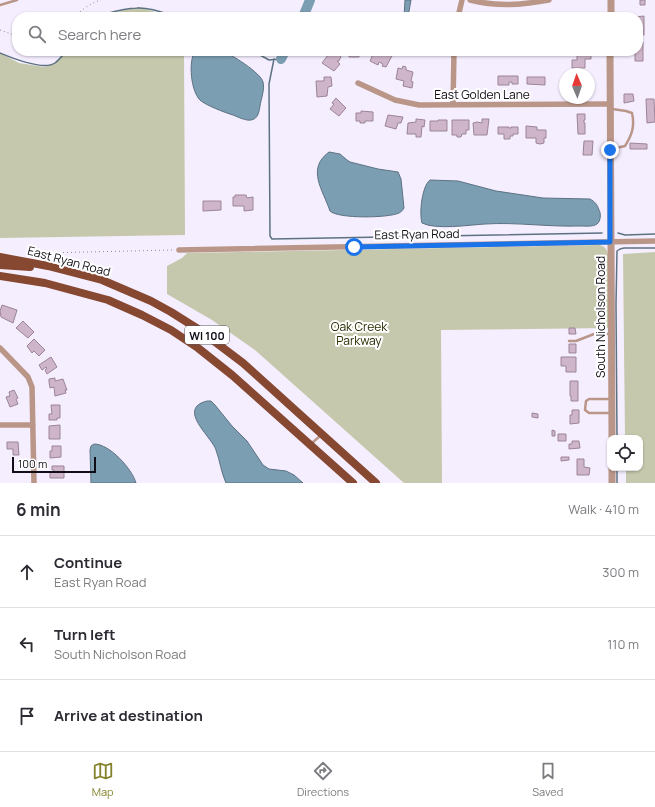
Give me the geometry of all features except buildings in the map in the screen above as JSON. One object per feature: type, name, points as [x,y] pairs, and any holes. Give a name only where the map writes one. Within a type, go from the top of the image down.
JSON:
[{"type":"main road","name":"East Ryan Road","points":[[0,257],[102,280],[151,301],[198,329],[243,363],[376,483]]},
{"type":"main road","points":[[0,265],[61,270]]},
{"type":"main road","name":"WI 100","points":[[0,276],[45,283],[108,300],[142,314],[170,330],[216,361],[353,483]]},
{"type":"street","points":[[459,12],[462,0]]},
{"type":"street","points":[[470,0],[500,6],[549,0]]},
{"type":"street","points":[[611,0],[611,12]]},
{"type":"street","points":[[453,105],[454,56]]},
{"type":"street","name":"South Nicholson Road","points":[[610,56],[612,435]]},
{"type":"street","name":"East Golden Lane","points":[[358,83],[395,100],[419,105],[610,107]]},
{"type":"street","name":"East Ryan Road","points":[[179,250],[655,241]]},
{"type":"street","points":[[0,348],[31,382],[34,394],[34,483]]},
{"type":"street","points":[[0,425],[33,425]]},
{"type":"street","points":[[612,471],[612,483]]},
{"type":"lane","points":[[0,5],[17,0]]},
{"type":"lane","points":[[610,107],[632,113],[634,123],[630,138],[625,146],[610,150]]},
{"type":"lane","points":[[569,341],[576,341],[594,334],[611,334]]},
{"type":"lane","points":[[612,399],[589,399],[586,401],[584,407],[589,413],[612,413]]},
{"type":"lane","points":[[310,445],[321,434]]},
{"type":"path","points":[[80,12],[84,8],[101,0]]},
{"type":"path","points":[[0,30],[12,34]]},
{"type":"path","points":[[43,254],[179,250]]},
{"type":"green space","points":[[138,7],[156,12],[116,12]]},
{"type":"green space","points":[[0,53],[19,63],[44,67],[54,63],[62,56],[184,56],[185,235],[0,238]]},
{"type":"green space","name":"Oak Creek Parkway","points":[[599,245],[605,248],[608,255],[609,328],[441,330],[442,483],[404,483],[255,350],[212,320],[167,294],[167,266],[182,258],[187,253]]},
{"type":"green space","points":[[655,252],[655,483],[626,483],[626,471],[643,471],[643,435],[625,435],[623,254]]},
{"type":"water","points":[[405,0],[411,0],[409,12],[404,12]]},
{"type":"water","points":[[193,56],[232,56],[257,74],[263,82],[263,91],[257,117],[249,120],[242,119],[216,109],[200,100],[194,90],[191,69]]},
{"type":"water","points":[[329,152],[340,154],[350,162],[398,172],[401,179],[404,208],[401,212],[393,215],[364,217],[335,214],[330,211],[318,180],[317,173],[318,165]]},
{"type":"water","points":[[430,180],[458,181],[496,191],[543,198],[590,199],[595,202],[597,206],[600,213],[600,219],[597,224],[593,226],[508,224],[453,226],[428,225],[422,223],[421,207],[425,188]]},
{"type":"water","points":[[211,401],[215,405],[232,426],[247,441],[263,465],[269,469],[286,471],[294,475],[303,483],[226,483],[216,450],[198,424],[195,417],[195,410],[198,405]]},
{"type":"water","points":[[94,444],[107,448],[120,458],[134,477],[136,483],[91,483],[90,450],[91,446]]},
{"type":"waterway","points":[[305,12],[310,0]]},
{"type":"waterway","points":[[114,12],[132,8],[147,8],[160,12]]},
{"type":"waterway","points":[[0,53],[28,63],[43,66],[55,63],[62,56]]},
{"type":"waterway","points":[[262,56],[269,60],[281,59]]},
{"type":"waterway","points":[[274,59],[269,84],[270,236],[272,239],[602,233]]},
{"type":"waterway","points":[[618,233],[625,235],[655,234]]},
{"type":"waterway","points":[[617,435],[617,251],[624,248],[655,248]]},
{"type":"waterway","points":[[617,471],[617,483]]},
{"type":"route","points":[[354,247],[610,242],[610,150]]}]
